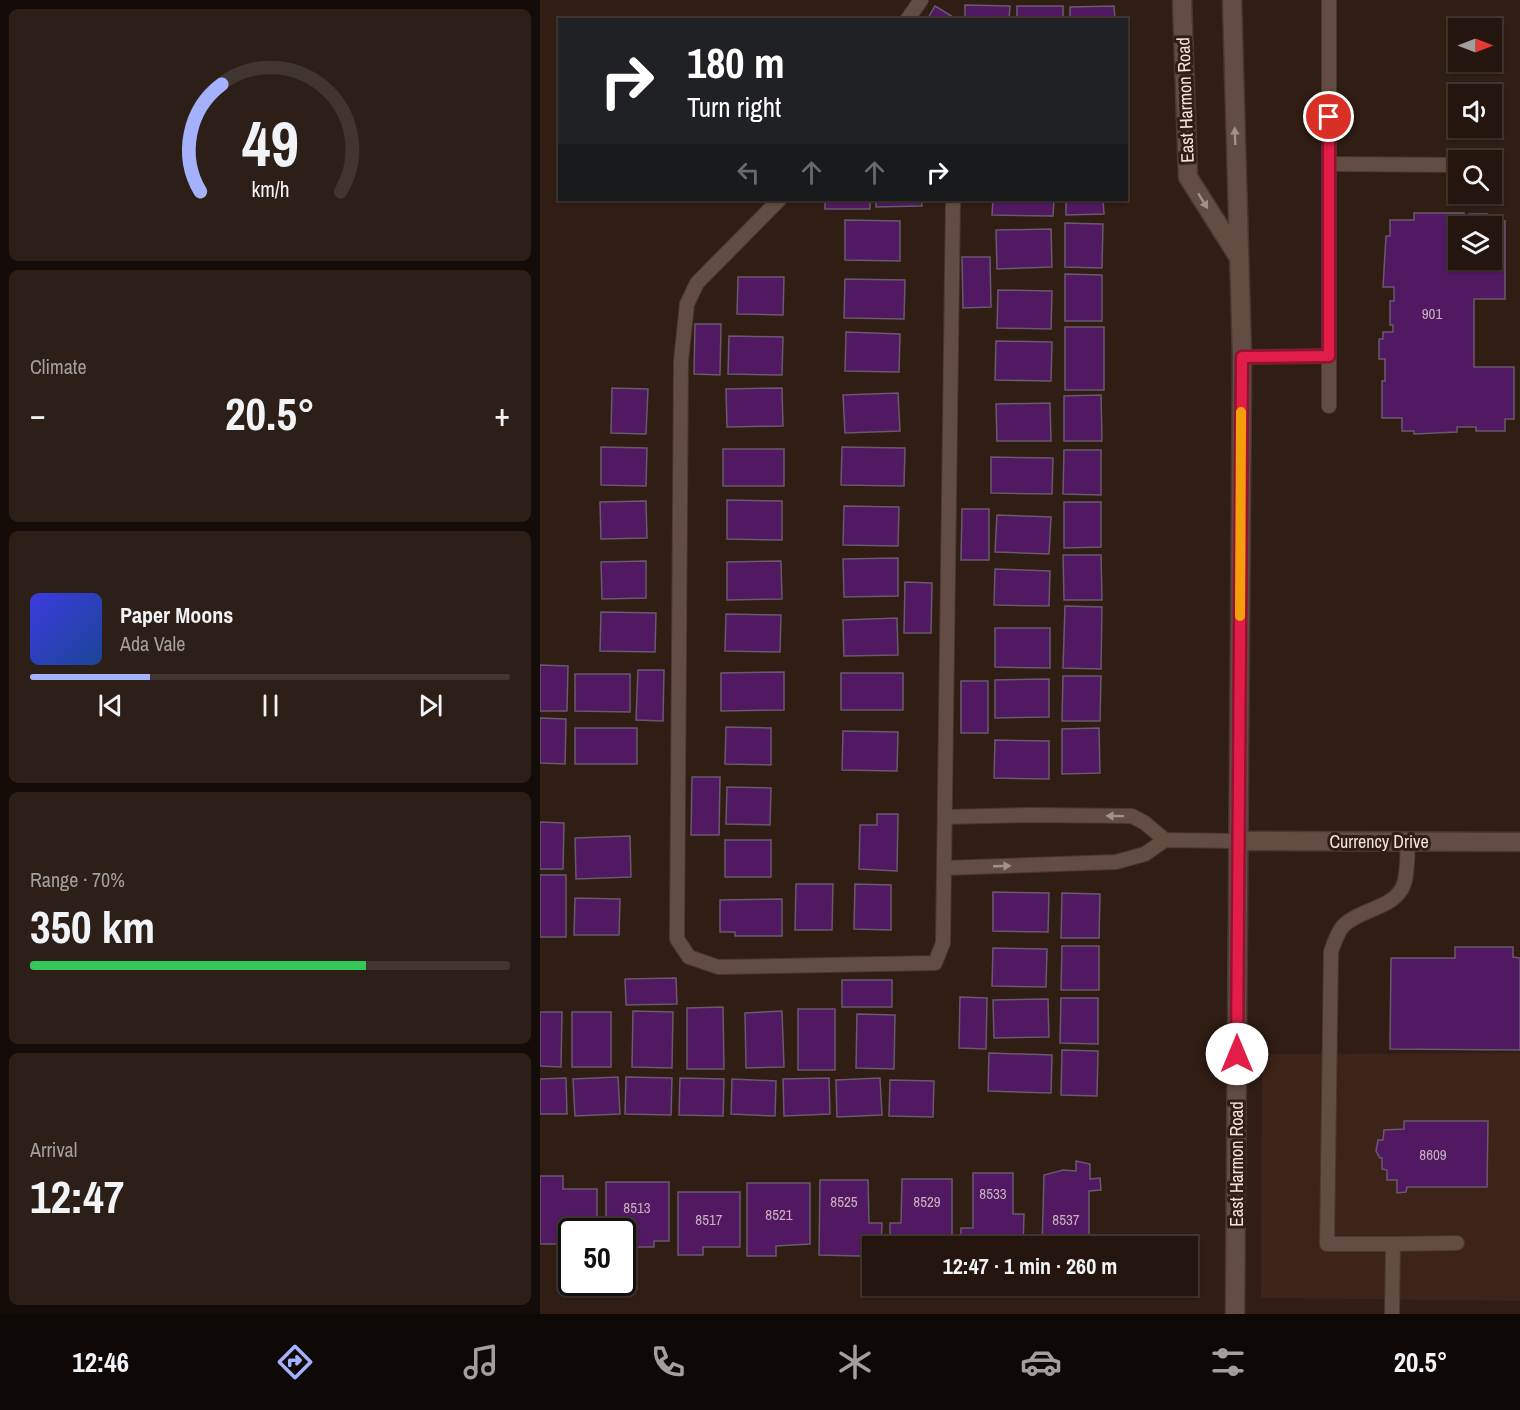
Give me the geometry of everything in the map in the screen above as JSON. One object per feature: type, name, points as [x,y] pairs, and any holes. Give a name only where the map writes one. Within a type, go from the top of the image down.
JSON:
[{"type":"main road","name":"East Harmon Road","points":[[1182,0],[1188,177],[1239,257]]},
{"type":"main road","name":"East Harmon Road","points":[[1232,0],[1242,357],[1235,1314]]},
{"type":"main road","name":"Currency Drive","points":[[1239,841],[1520,842]]},
{"type":"lane","points":[[908,18],[921,0]]},
{"type":"lane","points":[[1329,0],[1329,406]]},
{"type":"lane","points":[[1329,164],[1448,165]]},
{"type":"lane","points":[[778,201],[697,283],[687,304],[681,361],[677,939],[689,957],[718,967],[935,963],[943,943],[953,201]]},
{"type":"lane","points":[[1242,357],[1329,356]]},
{"type":"lane","points":[[945,817],[1132,816],[1145,823],[1165,840]]},
{"type":"lane","points":[[944,868],[1116,861],[1145,854],[1165,840],[1239,841]]},
{"type":"lane","points":[[1408,841],[1405,882],[1398,895],[1341,927],[1331,952],[1327,1244],[1456,1243]]},
{"type":"lane","points":[[1392,1314],[1393,1244]]},
{"type":"shaded area","points":[[1520,1053],[1520,1301],[1261,1298],[1262,1054]]},
{"type":"building","points":[[965,5],[1010,6],[1009,18],[965,18]]},
{"type":"building","points":[[935,6],[955,18],[928,18]]},
{"type":"building","points":[[1017,6],[1063,6],[1063,18],[1017,18]]},
{"type":"building","points":[[1114,6],[1115,18],[1070,18],[1070,7]]},
{"type":"building","points":[[825,201],[870,201],[870,209],[825,209]]},
{"type":"building","points":[[876,201],[921,201],[922,206],[876,207]]},
{"type":"building","points":[[993,201],[1054,201],[1053,216],[992,215]]},
{"type":"building","points":[[1066,201],[1103,201],[1104,214],[1066,215]]},
{"type":"building","points":[[1414,213],[1464,213],[1464,216],[1448,216],[1448,270],[1502,270],[1502,221],[1505,221],[1505,299],[1474,299],[1474,367],[1514,367],[1514,419],[1505,419],[1505,431],[1476,431],[1476,427],[1457,427],[1457,432],[1414,434],[1414,431],[1402,431],[1402,418],[1382,418],[1382,381],[1385,381],[1385,359],[1379,359],[1379,339],[1383,339],[1383,332],[1393,332],[1393,325],[1390,325],[1390,301],[1394,301],[1394,287],[1383,287],[1386,236],[1390,236],[1390,220],[1414,220]]},
{"type":"building","points":[[1469,214],[1487,214],[1487,216],[1469,216]]},
{"type":"building","points":[[845,220],[900,221],[900,261],[845,260]]},
{"type":"building","points":[[1065,223],[1103,224],[1102,268],[1065,267]]},
{"type":"building","points":[[1051,229],[1052,267],[997,269],[996,230]]},
{"type":"building","points":[[962,257],[990,257],[991,307],[963,308]]},
{"type":"building","points":[[1065,274],[1102,275],[1102,321],[1065,321]]},
{"type":"building","points":[[738,277],[784,277],[783,315],[737,314]]},
{"type":"building","points":[[845,279],[905,280],[904,319],[844,318]]},
{"type":"building","points":[[998,290],[1052,291],[1051,329],[997,328]]},
{"type":"building","points":[[695,324],[721,324],[720,375],[694,374]]},
{"type":"building","points":[[1065,327],[1104,327],[1104,390],[1065,390]]},
{"type":"building","points":[[846,332],[900,334],[899,372],[845,371]]},
{"type":"building","points":[[729,336],[783,337],[782,375],[728,374]]},
{"type":"building","points":[[996,341],[1052,342],[1051,381],[995,380]]},
{"type":"building","points":[[612,388],[648,389],[646,434],[611,433]]},
{"type":"building","points":[[782,388],[783,426],[727,427],[726,389]]},
{"type":"building","points":[[898,393],[900,431],[845,433],[843,395]]},
{"type":"building","points":[[1101,395],[1102,441],[1064,441],[1064,396]]},
{"type":"building","points":[[1050,403],[1051,441],[997,441],[996,404]]},
{"type":"building","points":[[601,447],[647,448],[646,486],[601,485]]},
{"type":"building","points":[[842,447],[905,448],[904,486],[841,485]]},
{"type":"building","points":[[723,449],[784,449],[784,486],[723,486]]},
{"type":"building","points":[[1064,450],[1101,450],[1101,495],[1063,494]]},
{"type":"building","points":[[991,457],[1053,458],[1052,494],[991,493]]},
{"type":"building","points":[[727,500],[782,501],[782,540],[727,539]]},
{"type":"building","points":[[646,501],[647,538],[601,539],[600,502]]},
{"type":"building","points":[[1064,502],[1101,502],[1101,547],[1064,548]]},
{"type":"building","points":[[844,506],[899,507],[898,546],[843,545]]},
{"type":"building","points":[[962,509],[989,509],[989,560],[961,560]]},
{"type":"building","points":[[997,515],[1051,517],[1049,554],[995,552]]},
{"type":"building","points":[[1063,555],[1101,555],[1102,600],[1064,600]]},
{"type":"building","points":[[898,558],[898,596],[844,597],[843,559]]},
{"type":"building","points":[[646,561],[646,598],[602,599],[601,562]]},
{"type":"building","points":[[781,561],[782,599],[727,600],[727,562]]},
{"type":"building","points":[[995,569],[1050,571],[1049,606],[994,605]]},
{"type":"building","points":[[905,582],[932,583],[931,633],[904,633]]},
{"type":"building","points":[[1065,606],[1102,607],[1101,669],[1063,668]]},
{"type":"building","points":[[601,612],[656,613],[655,652],[600,651]]},
{"type":"building","points":[[726,614],[781,615],[780,652],[725,651]]},
{"type":"building","points":[[897,618],[898,655],[844,656],[843,620]]},
{"type":"building","points":[[995,628],[1050,628],[1050,668],[995,667]]},
{"type":"building","points":[[540,665],[568,666],[567,711],[540,711]]},
{"type":"building","points":[[638,670],[664,670],[663,721],[636,720]]},
{"type":"building","points":[[784,672],[784,710],[721,711],[721,673]]},
{"type":"building","points":[[841,673],[903,673],[903,710],[841,710]]},
{"type":"building","points":[[575,674],[630,674],[630,712],[575,711]]},
{"type":"building","points":[[1063,676],[1101,676],[1100,721],[1062,721]]},
{"type":"building","points":[[1049,679],[1049,717],[995,718],[995,680]]},
{"type":"building","points":[[961,681],[988,681],[988,733],[961,733]]},
{"type":"building","points":[[540,718],[566,719],[565,764],[540,763]]},
{"type":"building","points":[[726,727],[771,728],[771,765],[725,764]]},
{"type":"building","points":[[575,728],[637,728],[637,764],[575,764]]},
{"type":"building","points":[[1099,728],[1100,773],[1062,774],[1062,729]]},
{"type":"building","points":[[843,731],[898,732],[897,771],[842,770]]},
{"type":"building","points":[[995,740],[1049,741],[1049,779],[994,778]]},
{"type":"building","points":[[692,777],[720,777],[719,835],[691,835]]},
{"type":"building","points":[[727,787],[771,788],[770,825],[726,824]]},
{"type":"building","points":[[877,814],[898,814],[897,871],[859,869],[860,825],[877,825]]},
{"type":"building","points":[[540,822],[564,823],[563,869],[540,869]]},
{"type":"building","points":[[630,836],[631,877],[576,879],[575,838]]},
{"type":"building","points":[[725,840],[771,840],[771,877],[725,877]]},
{"type":"building","points":[[540,875],[566,875],[566,937],[540,937]]},
{"type":"building","points":[[796,884],[833,884],[832,930],[795,930]]},
{"type":"building","points":[[855,884],[891,885],[891,930],[854,929]]},
{"type":"building","points":[[993,892],[1049,893],[1048,932],[993,931]]},
{"type":"building","points":[[1062,893],[1100,894],[1099,938],[1061,938]]},
{"type":"building","points":[[575,898],[620,899],[619,935],[574,935]]},
{"type":"building","points":[[782,899],[782,936],[735,936],[735,932],[720,932],[720,900]]},
{"type":"building","points":[[1062,946],[1099,946],[1099,990],[1061,990]]},
{"type":"building","points":[[1455,947],[1513,947],[1513,957],[1520,958],[1520,1050],[1390,1049],[1391,958],[1455,958]]},
{"type":"building","points":[[993,948],[1047,949],[1046,987],[992,986]]},
{"type":"building","points":[[676,978],[677,1004],[626,1005],[625,979]]},
{"type":"building","points":[[842,980],[892,980],[892,1007],[842,1007]]},
{"type":"building","points":[[960,997],[987,998],[986,1049],[959,1048]]},
{"type":"building","points":[[1061,998],[1098,998],[1098,1044],[1060,1043]]},
{"type":"building","points":[[1048,999],[1049,1037],[994,1038],[993,1000]]},
{"type":"building","points":[[723,1007],[724,1069],[687,1069],[687,1008]]},
{"type":"building","points":[[798,1009],[835,1009],[835,1070],[798,1070]]},
{"type":"building","points":[[633,1011],[673,1012],[672,1068],[632,1067]]},
{"type":"building","points":[[782,1011],[784,1067],[746,1068],[745,1013]]},
{"type":"building","points":[[540,1012],[562,1012],[561,1067],[540,1066]]},
{"type":"building","points":[[572,1012],[611,1012],[611,1067],[572,1067]]},
{"type":"building","points":[[857,1014],[895,1015],[894,1069],[856,1068]]},
{"type":"building","points":[[1062,1050],[1098,1051],[1097,1096],[1061,1095]]},
{"type":"building","points":[[989,1053],[1052,1055],[1051,1093],[988,1091]]},
{"type":"building","points":[[618,1077],[620,1114],[575,1116],[573,1079]]},
{"type":"building","points":[[626,1077],[672,1078],[671,1115],[625,1114]]},
{"type":"building","points":[[566,1078],[567,1114],[540,1114],[540,1079]]},
{"type":"building","points":[[680,1078],[724,1079],[723,1116],[679,1115]]},
{"type":"building","points":[[829,1078],[830,1114],[784,1116],[783,1079]]},
{"type":"building","points":[[880,1078],[882,1115],[837,1117],[836,1080]]},
{"type":"building","points":[[732,1079],[776,1081],[775,1116],[731,1114]]},
{"type":"building","points":[[890,1080],[934,1081],[933,1117],[889,1116]]},
{"type":"building","points":[[1404,1121],[1488,1121],[1487,1187],[1407,1187],[1406,1192],[1397,1193],[1397,1180],[1387,1180],[1387,1170],[1382,1169],[1382,1158],[1376,1151],[1378,1140],[1383,1140],[1384,1130],[1404,1129]]},
{"type":"building","points":[[1076,1161],[1090,1164],[1090,1179],[1100,1178],[1101,1190],[1089,1191],[1089,1236],[1042,1236],[1044,1175],[1063,1170],[1076,1171]]},
{"type":"building","points":[[973,1173],[1013,1173],[1013,1214],[1024,1214],[1023,1236],[961,1236],[961,1228],[973,1228]]},
{"type":"building","points":[[540,1176],[563,1176],[563,1189],[597,1189],[597,1218],[558,1218],[558,1244],[540,1244]]},
{"type":"building","points":[[902,1179],[952,1179],[952,1236],[890,1236],[890,1223],[901,1223]]},
{"type":"building","points":[[820,1180],[868,1180],[869,1223],[882,1223],[881,1236],[862,1236],[862,1255],[819,1255]]},
{"type":"building","points":[[606,1182],[669,1182],[669,1241],[654,1241],[654,1247],[636,1247],[636,1218],[606,1218]]},
{"type":"building","points":[[747,1183],[810,1183],[810,1244],[776,1246],[776,1256],[747,1256]]},
{"type":"building","points":[[678,1192],[740,1192],[740,1247],[703,1247],[703,1255],[678,1255]]},
{"type":"slow traffic","points":[[1240,616],[1241,412]]},
{"type":"route","points":[[1237,1054],[1242,357],[1329,356],[1329,117]]}]
